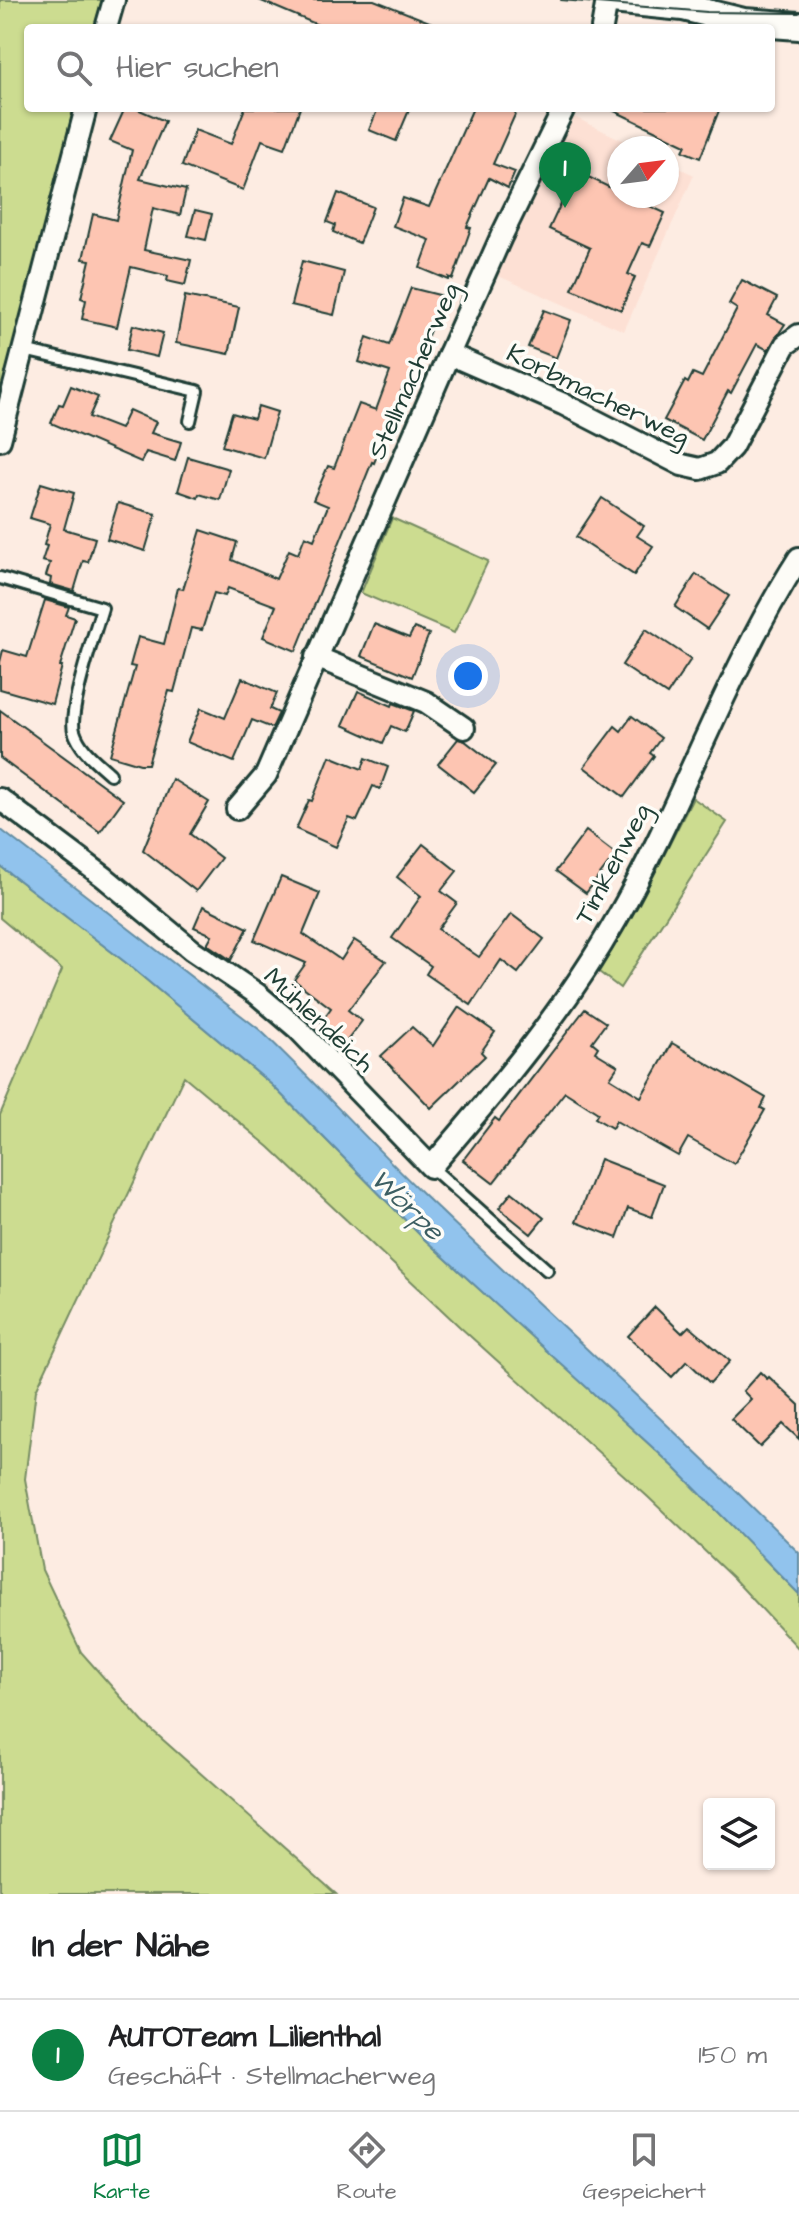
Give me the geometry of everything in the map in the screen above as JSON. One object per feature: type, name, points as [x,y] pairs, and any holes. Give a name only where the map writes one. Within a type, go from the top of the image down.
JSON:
[{"type":"street","points":[[107,24],[114,0]]},
{"type":"street","points":[[603,24],[610,0],[683,3],[734,0]]},
{"type":"street","points":[[683,3],[744,22],[772,24]]},
{"type":"street","points":[[775,24],[799,26]]},
{"type":"street","points":[[0,440],[85,112]]},
{"type":"street","name":"Stellmacherweg","points":[[237,809],[266,775],[501,237],[562,112]]},
{"type":"street","name":"Korbmacherweg","points":[[449,354],[563,404],[682,465],[700,469],[717,463],[732,447],[785,345],[799,335]]},
{"type":"street","name":"Timkenweg","points":[[431,1167],[501,1087],[551,1021],[616,921],[770,603],[799,558]]},
{"type":"street","points":[[316,657],[426,702],[464,728]]},
{"type":"street","name":"Mühlendeich","points":[[0,799],[104,877],[192,950],[257,994],[298,1029],[431,1167]]},
{"type":"lane","points":[[24,350],[197,391],[190,421]]},
{"type":"lane","points":[[0,578],[102,608],[77,695],[73,729],[86,753],[110,774]]},
{"type":"lane","name":"Mühlendeich","points":[[431,1167],[547,1270]]},
{"type":"shaded area","points":[[570,115],[614,136],[607,136],[607,208],[679,208],[679,168],[694,175],[624,331],[496,275]]},
{"type":"green space","points":[[0,0],[102,0],[95,24],[24,24],[24,112],[73,112],[0,403]]},
{"type":"green space","points":[[392,518],[488,561],[454,633],[361,593]]},
{"type":"green space","points":[[693,798],[727,822],[620,988],[599,972],[639,904]]},
{"type":"green space","points":[[0,866],[125,962],[272,1085],[422,1237],[673,1466],[799,1594],[799,1649],[733,1578],[648,1497],[460,1327],[269,1147],[184,1076],[36,1390],[25,1479],[42,1570],[81,1652],[143,1722],[336,1894],[0,1894],[0,1115],[62,970],[0,918]]},
{"type":"water","name":"Wörpe","points":[[0,829],[260,1030],[422,1193],[799,1553],[799,1594],[673,1466],[422,1237],[272,1085],[125,962],[0,866]]},
{"type":"building","points":[[259,0],[374,0],[434,24],[316,24]]},
{"type":"building","points":[[123,112],[144,112],[165,121],[140,179],[186,190],[180,215],[153,208],[144,250],[191,260],[185,285],[167,281],[168,276],[131,267],[117,327],[82,319],[86,300],[81,298],[90,260],[83,259],[93,214],[116,220],[132,150],[110,141]]},
{"type":"building","points":[[243,112],[298,112],[285,148],[262,140],[243,190],[182,166],[195,130],[231,144]]},
{"type":"building","points":[[376,112],[408,112],[396,141],[369,130]]},
{"type":"building","points":[[471,112],[516,112],[493,164],[515,172],[508,188],[489,178],[467,227],[471,228],[453,279],[420,268],[430,240],[393,226],[403,198],[429,207]]},
{"type":"building","points":[[616,112],[718,112],[700,158],[683,151],[686,145],[679,142],[679,136],[667,136]]},
{"type":"building","points":[[576,171],[607,186],[607,208],[654,208],[665,213],[650,246],[642,243],[628,274],[635,277],[621,310],[572,289],[590,248],[549,229]]},
{"type":"building","points":[[338,193],[373,207],[359,243],[333,232],[335,225],[327,222]]},
{"type":"building","points":[[195,210],[212,214],[206,240],[188,236]]},
{"type":"building","points":[[302,261],[344,272],[334,315],[291,305]]},
{"type":"building","points":[[742,280],[777,298],[768,315],[785,324],[768,350],[757,344],[702,440],[664,420],[685,381],[688,383],[693,373],[702,377],[737,309],[729,304]]},
{"type":"building","points":[[411,288],[443,296],[296,651],[263,637],[276,606],[228,588],[225,596],[214,593],[202,630],[191,628],[174,692],[169,691],[148,764],[110,755],[135,667],[130,666],[138,637],[164,644],[178,588],[183,589],[201,530],[237,542],[232,560],[276,579],[289,550],[298,554],[305,536],[314,540],[328,506],[313,500],[328,466],[334,468],[359,404],[376,410],[390,372],[359,362],[367,337],[389,345]]},
{"type":"building","points":[[185,296],[239,307],[229,354],[176,343]]},
{"type":"building","points":[[544,310],[571,320],[556,358],[528,347]]},
{"type":"building","points":[[133,325],[163,333],[157,357],[127,350]]},
{"type":"building","points":[[71,386],[98,397],[89,417],[120,429],[129,410],[156,422],[151,433],[181,442],[175,461],[146,452],[141,462],[51,423]]},
{"type":"building","points":[[258,406],[277,412],[264,458],[222,446],[232,413],[254,419]]},
{"type":"building","points":[[188,457],[229,469],[220,500],[199,494],[198,498],[178,491]]},
{"type":"building","points":[[41,483],[74,493],[64,529],[95,538],[88,562],[83,561],[74,591],[50,584],[51,578],[46,576],[50,563],[42,561],[50,524],[30,518]]},
{"type":"building","points":[[602,498],[644,526],[637,536],[653,546],[634,575],[576,537]]},
{"type":"building","points":[[118,503],[156,514],[145,551],[107,539]]},
{"type":"building","points":[[696,574],[729,596],[707,629],[675,607]]},
{"type":"building","points":[[45,600],[69,607],[66,615],[75,618],[52,704],[0,689],[3,650],[27,657]]},
{"type":"building","points":[[374,624],[409,638],[414,628],[429,634],[412,677],[361,656]]},
{"type":"building","points":[[646,629],[691,659],[667,695],[622,665]]},
{"type":"building","points":[[242,678],[277,693],[270,709],[279,713],[272,728],[252,720],[234,762],[187,742],[201,708],[225,718]]},
{"type":"building","points":[[358,691],[392,706],[393,703],[414,711],[405,732],[391,726],[383,743],[343,725]]},
{"type":"building","points":[[0,710],[123,800],[100,832],[0,758]]},
{"type":"building","points":[[632,716],[661,738],[650,753],[654,756],[624,797],[584,767],[615,726],[621,731]]},
{"type":"building","points":[[458,739],[496,765],[474,792],[438,764]]},
{"type":"building","points":[[330,756],[362,769],[366,758],[388,767],[380,789],[373,786],[357,821],[349,818],[336,847],[296,829],[309,800],[312,801]]},
{"type":"building","points":[[172,779],[209,802],[190,834],[221,858],[196,891],[143,850]]},
{"type":"building","points":[[586,831],[616,854],[586,893],[556,871]]},
{"type":"building","points":[[423,844],[457,871],[441,891],[457,903],[438,929],[479,957],[511,914],[544,939],[518,973],[501,960],[471,1005],[426,974],[431,966],[392,938],[421,896],[397,877]]},
{"type":"building","points":[[281,877],[320,893],[303,934],[341,960],[354,940],[386,961],[348,1010],[362,1021],[346,1042],[321,1022],[331,1008],[294,980],[306,963],[254,940]]},
{"type":"building","points":[[203,906],[248,928],[231,960],[207,944],[212,935],[194,927]]},
{"type":"building","points":[[459,1007],[495,1032],[481,1052],[485,1056],[431,1108],[381,1056],[412,1027],[433,1046]]},
{"type":"building","points":[[585,1009],[606,1023],[592,1042],[598,1047],[595,1052],[618,1066],[610,1078],[641,1097],[672,1043],[766,1098],[761,1108],[765,1110],[734,1164],[688,1138],[678,1156],[616,1121],[612,1128],[595,1118],[598,1113],[565,1092],[493,1183],[463,1160],[495,1118],[499,1121]]},
{"type":"building","points":[[600,1159],[664,1184],[652,1217],[628,1208],[617,1238],[576,1222]]},
{"type":"building","points":[[512,1192],[544,1218],[531,1234],[499,1208]]},
{"type":"building","points":[[655,1307],[682,1333],[689,1326],[730,1361],[710,1383],[687,1361],[672,1377],[628,1336]]},
{"type":"building","points":[[760,1372],[799,1405],[799,1439],[783,1424],[760,1447],[731,1419],[751,1399],[743,1391]]},
{"type":"tram line","points":[[561,0],[707,12],[799,13]]},
{"type":"place","name":"AUTOTeam Lilienthal","points":[[565,208]]}]
